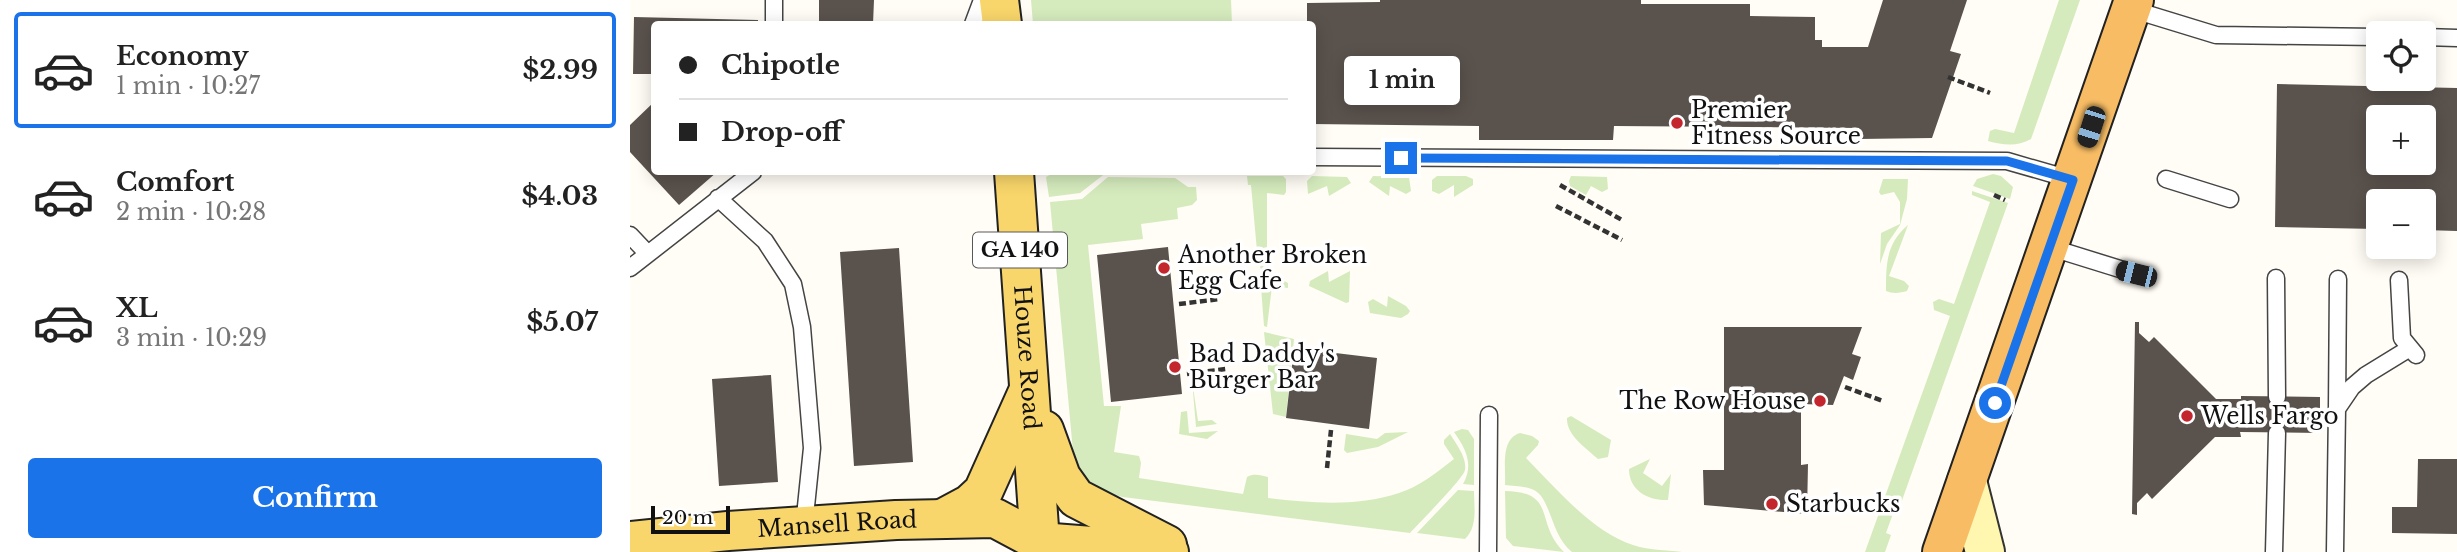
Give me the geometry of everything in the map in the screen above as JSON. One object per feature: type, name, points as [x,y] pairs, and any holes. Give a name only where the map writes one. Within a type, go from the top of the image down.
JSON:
[{"type":"highway","points":[[1942,552],[2132,4]]},
{"type":"main road","points":[[999,0],[1002,21]]},
{"type":"main road","name":"Houze Road","points":[[1014,175],[1030,389],[1028,547]]},
{"type":"main road","points":[[942,519],[970,504],[983,492],[1030,389]]},
{"type":"main road","points":[[1030,389],[1061,477],[1076,498],[1180,552]]},
{"type":"main road","points":[[1967,481],[1984,552]]},
{"type":"main road","name":"Mansell Road","points":[[630,541],[804,526],[995,518],[1028,547],[1169,552]]},
{"type":"lane","points":[[774,21],[775,0]]},
{"type":"lane","points":[[974,21],[982,0]]},
{"type":"lane","points":[[2132,4],[2216,35],[2366,37]]},
{"type":"lane","points":[[2436,37],[2457,38]]},
{"type":"lane","points":[[1316,157],[2007,161],[2073,180]]},
{"type":"lane","points":[[630,268],[749,175]]},
{"type":"lane","points":[[2166,179],[2230,199]]},
{"type":"lane","points":[[718,198],[765,241],[793,284],[802,327],[812,448],[804,526]]},
{"type":"lane","points":[[630,235],[648,254]]},
{"type":"lane","points":[[2049,247],[2136,274]]},
{"type":"lane","points":[[2276,278],[2277,397]]},
{"type":"lane","points":[[2335,552],[2338,279]]},
{"type":"lane","points":[[2337,409],[2351,387],[2366,375],[2413,352],[2402,338],[2399,280]]},
{"type":"lane","points":[[1488,552],[1489,415]]},
{"type":"lane","points":[[2274,552],[2277,433]]},
{"type":"path","points":[[1948,77],[1990,93]]},
{"type":"path","points":[[1560,185],[1622,220]]},
{"type":"path","points":[[1994,195],[2005,200]]},
{"type":"path","points":[[1556,206],[1622,240]]},
{"type":"path","points":[[1179,304],[1220,299]]},
{"type":"path","points":[[1186,373],[1226,369]]},
{"type":"path","points":[[1845,387],[1883,401]]},
{"type":"path","points":[[1327,468],[1331,429]]},
{"type":"green space","points":[[1031,0],[1231,0],[1232,21],[1033,21]]},
{"type":"green space","points":[[2059,0],[2080,0],[2031,139],[2010,144],[1988,141],[1990,131],[1995,129],[2014,133]]},
{"type":"green space","points":[[1993,174],[2001,176],[2013,187],[2010,199],[1973,186],[1977,179]]},
{"type":"green space","points":[[1103,175],[1080,193],[1049,197],[1046,177]]},
{"type":"green space","points":[[1247,176],[1283,176],[1286,179],[1284,195],[1267,193],[1267,272],[1288,283],[1288,288],[1272,286],[1267,327],[1264,326],[1261,287],[1264,276],[1258,262],[1251,185],[1248,185]]},
{"type":"green space","points":[[1312,176],[1347,177],[1351,183],[1329,196],[1327,186],[1308,194],[1307,181]]},
{"type":"green space","points":[[1373,176],[1409,177],[1411,191],[1406,194],[1390,186],[1389,196],[1369,182]]},
{"type":"green space","points":[[1437,176],[1466,176],[1473,179],[1473,185],[1454,197],[1454,185],[1439,194],[1432,191],[1432,180]]},
{"type":"green space","points":[[1571,176],[1607,177],[1608,189],[1602,192],[1591,186],[1586,195],[1570,186]]},
{"type":"green space","points":[[1108,177],[1175,178],[1188,187],[1196,187],[1197,200],[1192,205],[1177,208],[1178,219],[1141,224],[1143,239],[1088,245],[1104,406],[1121,406],[1114,452],[1139,456],[1139,478],[1243,494],[1247,477],[1257,475],[1268,477],[1268,498],[1350,502],[1399,493],[1428,479],[1454,459],[1444,444],[1450,434],[1463,456],[1465,470],[1410,533],[1123,497],[1094,486],[1084,476],[1074,462],[1050,202],[1082,199]]},
{"type":"green space","points":[[1883,179],[1908,179],[1907,199],[1900,225],[1887,244],[1880,264],[1881,233],[1900,224],[1900,202],[1894,192],[1881,195],[1879,192]]},
{"type":"green space","points":[[1972,191],[2008,203],[1900,506],[1896,505],[1886,533],[1891,535],[1885,552],[1865,552],[1950,316],[1934,310],[1933,302],[1939,299],[1954,304],[1990,202],[1972,195]]},
{"type":"green space","points":[[1908,225],[1889,276],[1904,281],[1909,286],[1907,291],[1889,292],[1886,291],[1886,272],[1891,247]]},
{"type":"green space","points":[[1328,271],[1329,282],[1350,271],[1349,302],[1309,286],[1310,281]]},
{"type":"green space","points":[[1388,296],[1406,306],[1410,311],[1408,314],[1401,318],[1370,313],[1368,302],[1373,299],[1387,307]]},
{"type":"green space","points":[[1264,332],[1294,339],[1286,417],[1273,414]]},
{"type":"green space","points":[[1192,380],[1198,421],[1212,420],[1217,424],[1196,427]]},
{"type":"green space","points":[[1187,411],[1189,433],[1218,431],[1207,439],[1179,434],[1181,412]]},
{"type":"green space","points":[[1571,416],[1611,440],[1608,457],[1598,459],[1578,441],[1568,424],[1567,418]]},
{"type":"green space","points":[[1468,430],[1474,439],[1474,485],[1463,484],[1468,470],[1467,457],[1454,432]]},
{"type":"green space","points":[[1408,432],[1378,447],[1347,453],[1344,450],[1346,434],[1377,439],[1385,433]]},
{"type":"green space","points":[[1520,433],[1539,441],[1526,458],[1575,508],[1603,530],[1639,547],[1682,552],[1572,552],[1560,537],[1540,494],[1527,488],[1505,485],[1509,441]]},
{"type":"green space","points":[[1650,459],[1643,473],[1662,486],[1671,474],[1668,500],[1647,496],[1632,483],[1629,469]]},
{"type":"green space","points":[[1458,490],[1474,491],[1474,523],[1465,539],[1417,533]]},
{"type":"green space","points":[[1505,491],[1522,493],[1539,503],[1555,541],[1564,552],[1513,546],[1506,538]]},
{"type":"building","points":[[819,0],[874,0],[873,21],[819,21]]},
{"type":"building","points":[[1641,0],[1641,4],[1750,4],[1750,16],[1815,17],[1815,40],[1822,40],[1822,47],[1868,47],[1883,0],[1967,0],[1950,51],[1961,54],[1932,138],[1859,139],[1859,128],[1614,126],[1613,140],[1479,140],[1479,126],[1316,124],[1316,21],[1307,21],[1307,3]]},
{"type":"building","points":[[634,17],[758,20],[651,21],[651,74],[633,74]]},
{"type":"building","points":[[2277,84],[2366,86],[2366,91],[2436,91],[2436,88],[2457,88],[2457,231],[2436,230],[2436,189],[2366,189],[2366,229],[2275,227]]},
{"type":"building","points":[[651,105],[651,175],[630,152],[630,125]]},
{"type":"building","points":[[651,175],[714,175],[679,205]]},
{"type":"building","points":[[1168,247],[1182,394],[1111,402],[1097,255]]},
{"type":"building","points":[[899,248],[913,462],[854,466],[840,252]]},
{"type":"building","name":"Wells Fargo","points":[[2135,322],[2139,322],[2139,333],[2149,342],[2154,337],[2216,399],[2241,399],[2241,396],[2320,397],[2320,433],[2240,432],[2241,437],[2215,437],[2152,499],[2147,493],[2137,503],[2137,515],[2132,514]]},
{"type":"building","points":[[1724,327],[1862,327],[1852,354],[1861,357],[1853,380],[1844,376],[1833,405],[1801,404],[1801,465],[1808,464],[1807,514],[1704,505],[1703,470],[1724,470]]},
{"type":"building","points":[[1294,348],[1377,358],[1369,429],[1286,418]]},
{"type":"building","points":[[771,375],[778,482],[719,486],[712,379]]},
{"type":"building","points":[[2418,459],[2457,459],[2457,534],[2392,533],[2392,507],[2417,507]]},
{"type":"place","name":"Premier Fitness Source","points":[[1677,123]]},
{"type":"place","name":"Another Broken Egg Cafe","points":[[1164,268]]},
{"type":"place","name":"Bad Daddy's Burger Bar","points":[[1175,367]]},
{"type":"place","name":"The Row House","points":[[1820,401]]},
{"type":"place","name":"Wells Fargo","points":[[2187,416]]},
{"type":"place","name":"Starbucks","points":[[1772,504]]},
{"type":"route","points":[[1401,158],[2007,161],[2073,180],[1995,403]]}]
